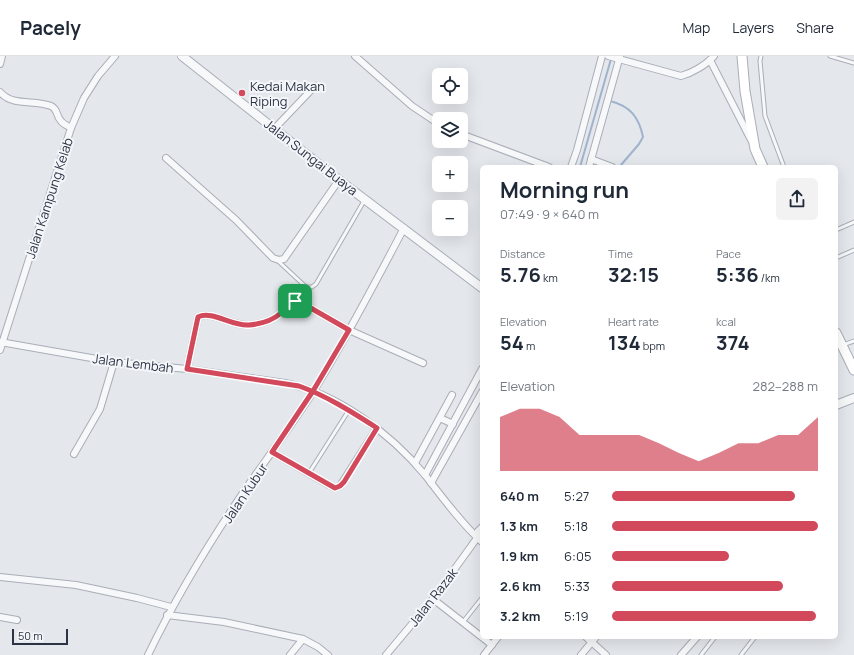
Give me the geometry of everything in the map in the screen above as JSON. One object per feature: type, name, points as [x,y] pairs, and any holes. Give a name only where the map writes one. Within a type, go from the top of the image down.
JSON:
[{"type":"main road","points":[[742,56],[745,91],[755,149],[762,165]]},
{"type":"main road","points":[[838,337],[854,370]]},
{"type":"street","points":[[0,64],[2,56]]},
{"type":"street","name":"Jalan Kampung Kelab","points":[[0,350],[1,342],[71,128],[84,98],[98,76],[115,56]]},
{"type":"street","name":"Jalan Sungai Buaya","points":[[182,56],[339,180],[480,286]]},
{"type":"street","points":[[355,56],[412,106],[432,119]]},
{"type":"street","points":[[572,165],[602,56]]},
{"type":"street","points":[[608,56],[681,76],[687,75],[712,58],[755,149]]},
{"type":"street","points":[[590,165],[618,58]]},
{"type":"street","points":[[275,128],[315,86]]},
{"type":"street","points":[[0,92],[5,97],[22,103],[52,106],[56,110],[60,121],[71,128]]},
{"type":"street","points":[[468,137],[543,165]]},
{"type":"street","points":[[166,158],[236,220],[273,258],[276,259],[284,259],[339,180]]},
{"type":"street","points":[[591,159],[607,165]]},
{"type":"street","name":"Jalan Kubur","points":[[148,655],[171,607],[245,490],[313,391],[377,281],[404,228]]},
{"type":"street","points":[[187,369],[198,317],[203,315],[213,316],[239,325],[248,325],[270,321],[295,301],[302,303],[349,330],[423,362]]},
{"type":"street","name":"Jalan Lembah","points":[[1,342],[114,362],[187,369],[284,383],[313,391],[349,410],[377,428],[415,464],[480,540]]},
{"type":"street","points":[[74,454],[100,409],[114,362]]},
{"type":"street","points":[[425,475],[480,373]]},
{"type":"street","points":[[415,464],[452,395]]},
{"type":"street","points":[[431,483],[480,396]]},
{"type":"street","points":[[838,404],[854,398]]},
{"type":"street","points":[[440,418],[453,424]]},
{"type":"street","points":[[272,452],[335,488],[340,486],[377,428]]},
{"type":"street","name":"Jalan Razak","points":[[386,655],[480,540],[478,531],[480,529]]},
{"type":"street","points":[[0,577],[76,585],[171,607]]},
{"type":"street","points":[[433,599],[480,635]]},
{"type":"street","points":[[167,616],[224,622],[303,639],[318,647],[328,655]]},
{"type":"street","points":[[0,617],[17,620]]},
{"type":"street","points":[[290,655],[303,639]]},
{"type":"street","points":[[484,639],[492,645]]},
{"type":"street","points":[[484,655],[496,639]]},
{"type":"street","points":[[588,639],[606,655]]},
{"type":"street","points":[[581,655],[594,639]]},
{"type":"street","points":[[681,655],[695,639]]},
{"type":"lane","points":[[761,56],[760,60],[765,116],[783,165]]},
{"type":"lane","points":[[830,56],[854,63]]},
{"type":"lane","points":[[276,259],[306,287],[312,287],[316,284],[365,200]]},
{"type":"lane","points":[[838,229],[854,222]]},
{"type":"lane","points":[[838,257],[854,250]]},
{"type":"lane","points":[[842,345],[854,341]]},
{"type":"lane","points":[[309,473],[349,410]]},
{"type":"lane","points":[[463,622],[480,601]]},
{"type":"lane","points":[[701,655],[713,639]]},
{"type":"lane","points":[[740,655],[753,639]]},
{"type":"waterway","points":[[581,165],[611,59]]},
{"type":"waterway","points":[[610,101],[623,106],[632,113],[639,124],[643,137],[621,165]]},
{"type":"place","name":"Kedai Makan Riping","points":[[242,93]]},
{"type":"route","points":[[295,301],[270,321],[248,325],[239,325],[213,316],[203,315],[198,317],[187,369],[299,386],[313,391],[349,410],[377,428],[344,482],[335,488],[272,452],[313,391],[349,330],[302,303],[295,301]]}]
